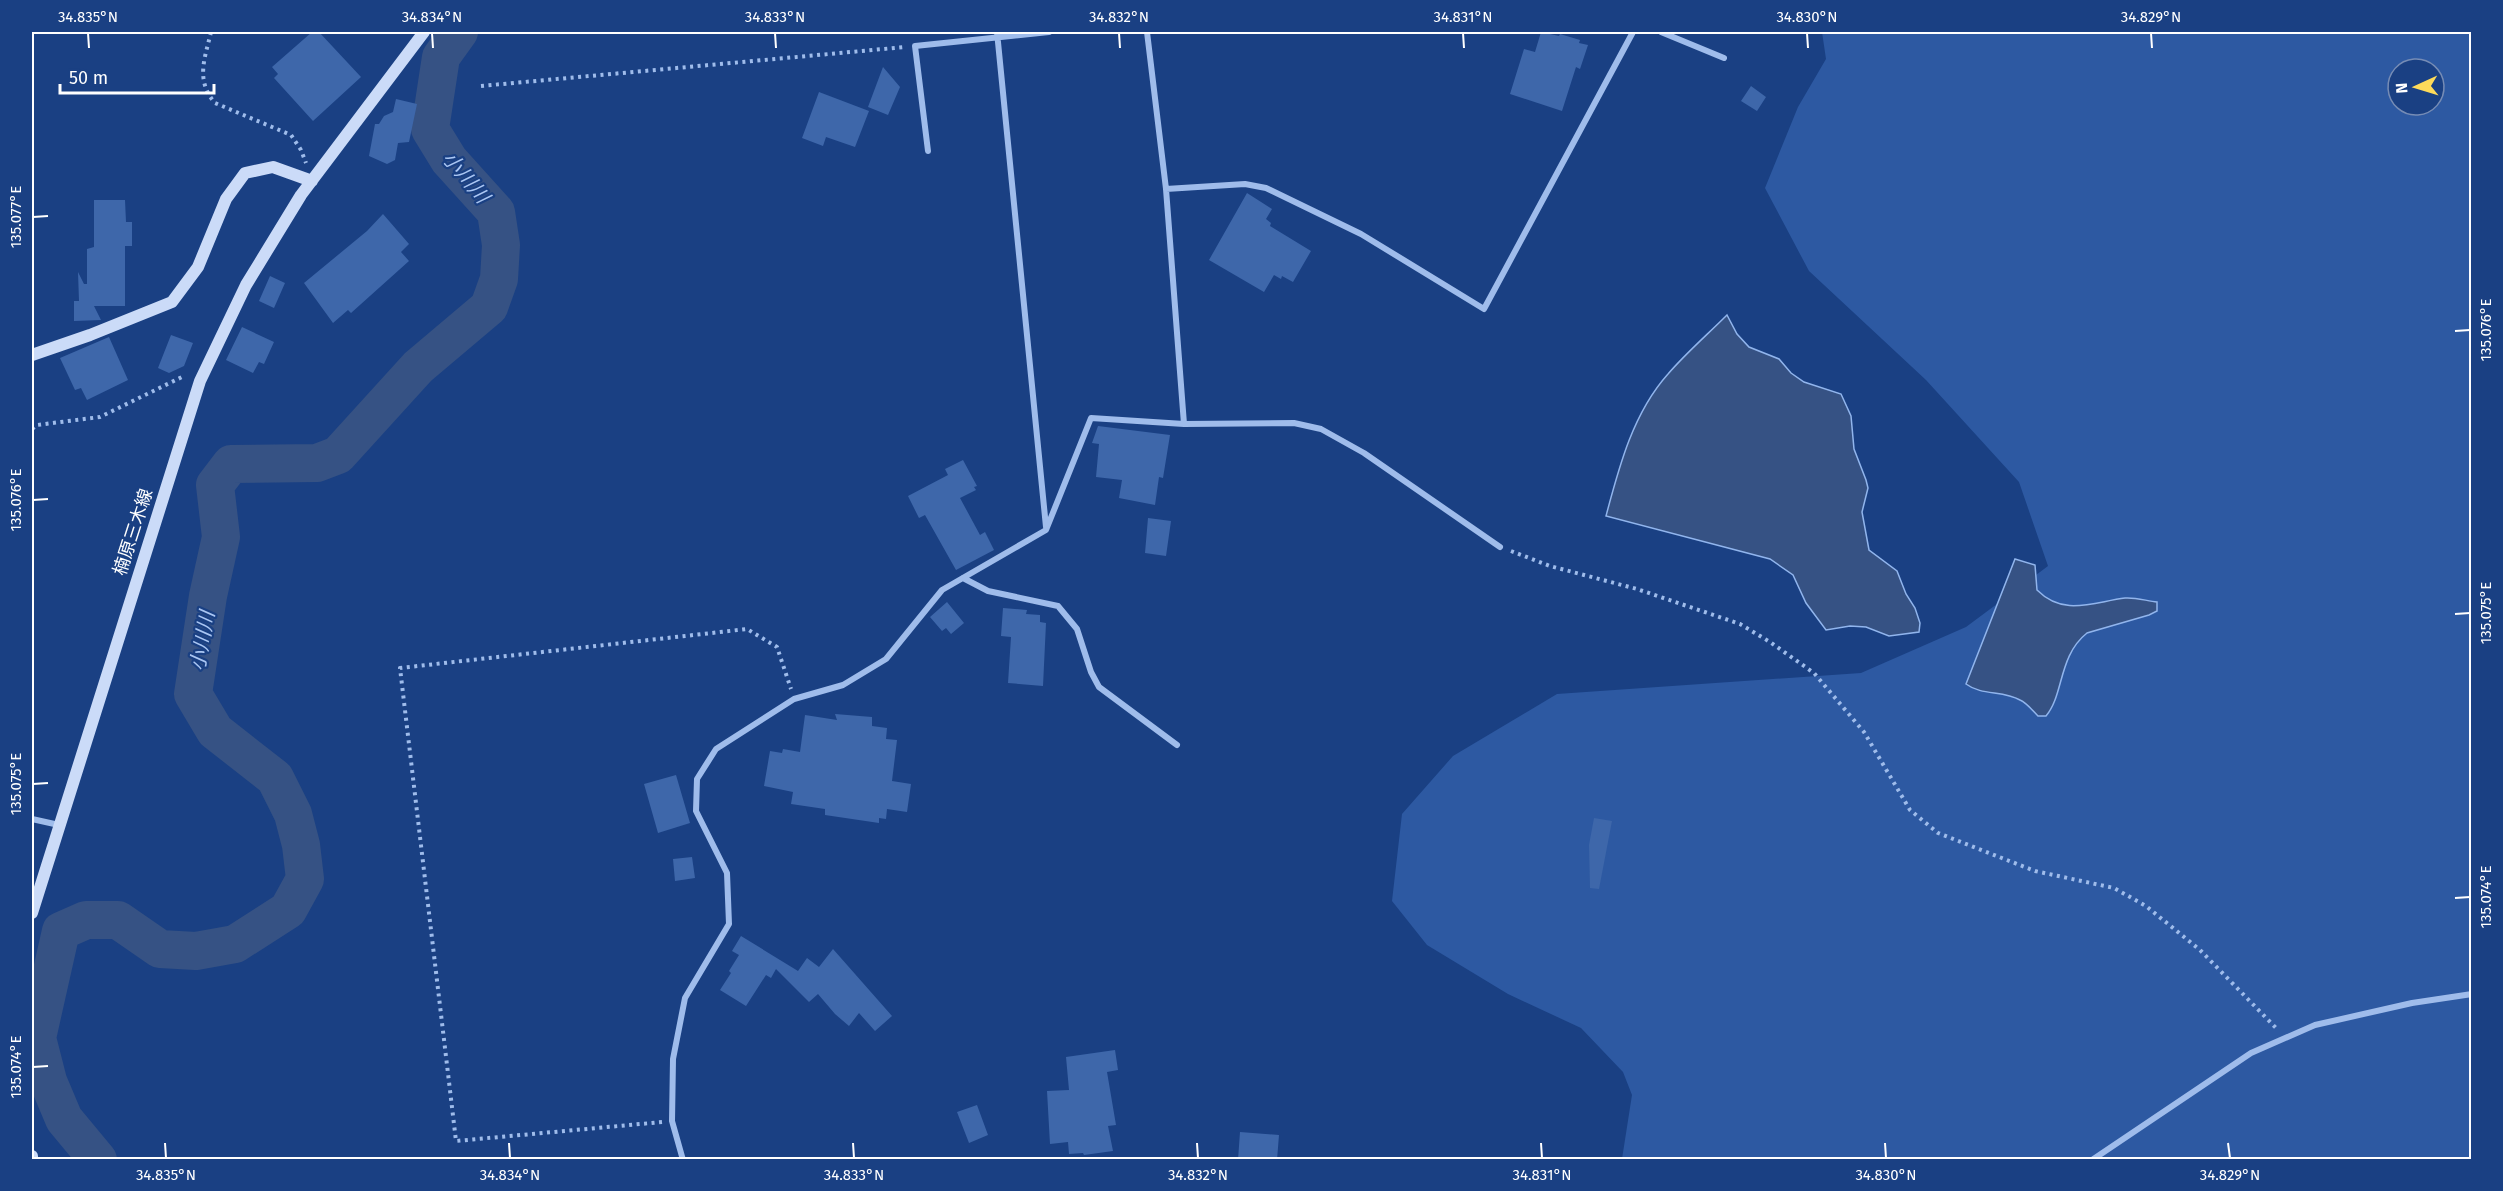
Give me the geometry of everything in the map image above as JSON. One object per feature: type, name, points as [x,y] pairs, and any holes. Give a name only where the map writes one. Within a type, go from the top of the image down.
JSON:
[{"type":"main road","name":"楠原三木線","points":[[32,913],[200,381],[246,285],[312,181],[424,32]]},
{"type":"main road","points":[[32,355],[172,302],[198,267],[226,199],[245,173],[273,167],[312,181]]},
{"type":"street","points":[[928,151],[915,46],[998,33],[1049,32]]},
{"type":"street","points":[[1147,32],[1166,189],[1184,424]]},
{"type":"street","points":[[1166,189],[1245,184],[1266,188],[1361,234],[1484,309],[1633,32]]},
{"type":"street","points":[[1660,32],[1724,58]]},
{"type":"street","points":[[998,33],[1046,530]]},
{"type":"street","points":[[683,1160],[672,1121],[673,1059],[685,999],[729,924],[726,873],[696,812],[697,779],[716,749],[794,699],[843,685],[886,659],[942,590],[1046,530],[1091,418],[1184,424],[1294,423],[1321,429],[1364,453],[1500,547]]},
{"type":"street","points":[[963,578],[988,591],[1058,606],[1077,629],[1091,672],[1099,687],[1177,745]]},
{"type":"street","points":[[32,819],[59,825]]},
{"type":"street","points":[[2092,1160],[2251,1053],[2285,1038],[2315,1025],[2412,1003],[2472,994]]},
{"type":"path","points":[[211,32],[202,81],[207,93],[215,103],[291,135],[301,150],[312,181]]},
{"type":"path","points":[[481,86],[915,46]]},
{"type":"path","points":[[32,429],[37,425],[100,417],[184,376],[200,381]]},
{"type":"path","points":[[1500,547],[1550,566],[1637,589],[1740,624],[1770,642],[1814,674],[1864,732],[1910,810],[1938,833],[2035,871],[2114,888],[2146,906],[2200,950],[2285,1038]]},
{"type":"path","points":[[672,1121],[456,1141],[400,668],[747,629],[777,647],[794,699]]},
{"type":"shaded area","points":[[1822,32],[2471,32],[2471,1159],[1622,1159],[1632,1095],[1623,1072],[1581,1028],[1508,994],[1427,945],[1392,901],[1402,814],[1453,756],[1557,694],[1861,673],[1966,627],[2048,566],[2019,482],[1926,380],[1809,271],[1765,188],[1798,107],[1826,59]]},
{"type":"shaded area","points":[[1727,315],[1737,334],[1749,347],[1779,359],[1791,373],[1804,382],[1841,394],[1851,416],[1854,449],[1868,488],[1862,512],[1869,550],[1897,571],[1906,594],[1915,608],[1920,623],[1919,632],[1889,636],[1866,627],[1850,626],[1826,630],[1806,603],[1793,575],[1770,559],[1606,516],[1622,460],[1645,406],[1675,366]]},
{"type":"shaded area","points":[[2015,559],[2035,565],[2037,590],[2058,603],[2079,606],[2129,598],[2157,602],[2157,611],[2087,633],[2078,642],[2066,664],[2056,697],[2046,716],[2038,716],[2025,703],[2013,697],[1979,690],[1966,684]]},
{"type":"building","points":[[312,32],[319,32],[361,77],[313,121],[274,78],[278,74],[272,67]]},
{"type":"building","points":[[1541,32],[1559,36],[1560,34],[1588,45],[1580,69],[1576,67],[1562,111],[1510,94],[1524,49],[1535,52]]},
{"type":"building","points":[[883,67],[900,87],[888,115],[868,107]]},
{"type":"building","points":[[1751,86],[1766,97],[1757,111],[1741,101]]},
{"type":"building","points":[[819,92],[869,111],[855,147],[826,137],[823,146],[802,138]]},
{"type":"building","points":[[396,99],[417,104],[409,142],[398,143],[395,160],[387,164],[369,156],[375,124],[379,124],[384,116],[393,112]]},
{"type":"building","points":[[1247,193],[1272,209],[1266,219],[1271,223],[1270,226],[1311,251],[1293,282],[1282,276],[1281,279],[1274,275],[1264,292],[1209,260]]},
{"type":"building","points":[[94,200],[125,200],[126,222],[132,222],[132,246],[125,246],[125,306],[94,306],[101,320],[74,321],[74,301],[79,301],[78,272],[84,284],[87,284],[87,249],[94,247]]},
{"type":"building","points":[[383,214],[409,244],[401,252],[409,261],[351,313],[348,310],[333,323],[304,283],[367,231]]},
{"type":"building","points":[[270,276],[285,283],[274,308],[259,301]]},
{"type":"building","points":[[242,327],[274,342],[264,364],[259,362],[253,373],[226,360]]},
{"type":"building","points":[[171,335],[193,343],[184,366],[169,373],[158,368]]},
{"type":"building","points":[[109,337],[128,380],[87,400],[81,388],[75,390],[60,358]]},
{"type":"building","points":[[1098,426],[1170,435],[1163,478],[1159,477],[1155,505],[1119,498],[1122,480],[1096,477],[1099,444],[1092,443]]},
{"type":"building","points":[[963,460],[977,486],[974,487],[976,490],[960,498],[980,535],[985,532],[994,550],[956,570],[925,515],[919,518],[908,496],[948,475],[945,469]]},
{"type":"building","points":[[1148,518],[1171,521],[1166,556],[1145,553]]},
{"type":"building","points":[[947,602],[964,623],[951,634],[946,628],[942,631],[930,617]]},
{"type":"building","points":[[1003,608],[1027,610],[1026,614],[1040,615],[1040,622],[1046,623],[1043,686],[1008,683],[1011,637],[1001,636]]},
{"type":"building","points":[[835,714],[872,717],[872,726],[887,728],[886,739],[897,740],[892,781],[911,784],[907,812],[887,809],[886,819],[879,818],[879,823],[825,815],[825,809],[791,804],[793,792],[764,786],[770,751],[782,753],[783,749],[800,752],[805,715],[837,720]]},
{"type":"building","points":[[676,775],[690,823],[658,833],[644,784]]},
{"type":"building","points":[[1594,818],[1612,821],[1599,889],[1590,888],[1589,845]]},
{"type":"building","points":[[692,857],[695,878],[675,881],[673,859]]},
{"type":"building","points":[[741,936],[798,971],[807,958],[819,967],[833,949],[892,1016],[875,1031],[859,1013],[849,1026],[818,994],[809,1002],[776,969],[771,978],[766,975],[746,1006],[720,990],[739,955],[732,951]]},
{"type":"building","points":[[1115,1050],[1118,1070],[1107,1072],[1116,1125],[1108,1126],[1113,1151],[1084,1155],[1083,1153],[1069,1154],[1068,1142],[1050,1144],[1047,1091],[1069,1090],[1066,1057]]},
{"type":"building","points":[[977,1105],[988,1135],[969,1143],[957,1112]]},
{"type":"building","points":[[1240,1132],[1279,1135],[1277,1160],[1238,1160]]},
{"type":"waterway","name":"小川川","points":[[98,1160],[64,1119],[48,1081],[37,1038],[61,931],[86,920],[118,920],[160,949],[196,951],[235,944],[288,910],[305,879],[301,845],[293,814],[275,778],[215,731],[193,694],[208,596],[221,537],[215,485],[231,464],[317,463],[338,455],[418,367],[489,307],[499,279],[501,245],[496,212],[449,160],[430,129],[441,57],[459,32]]}]
